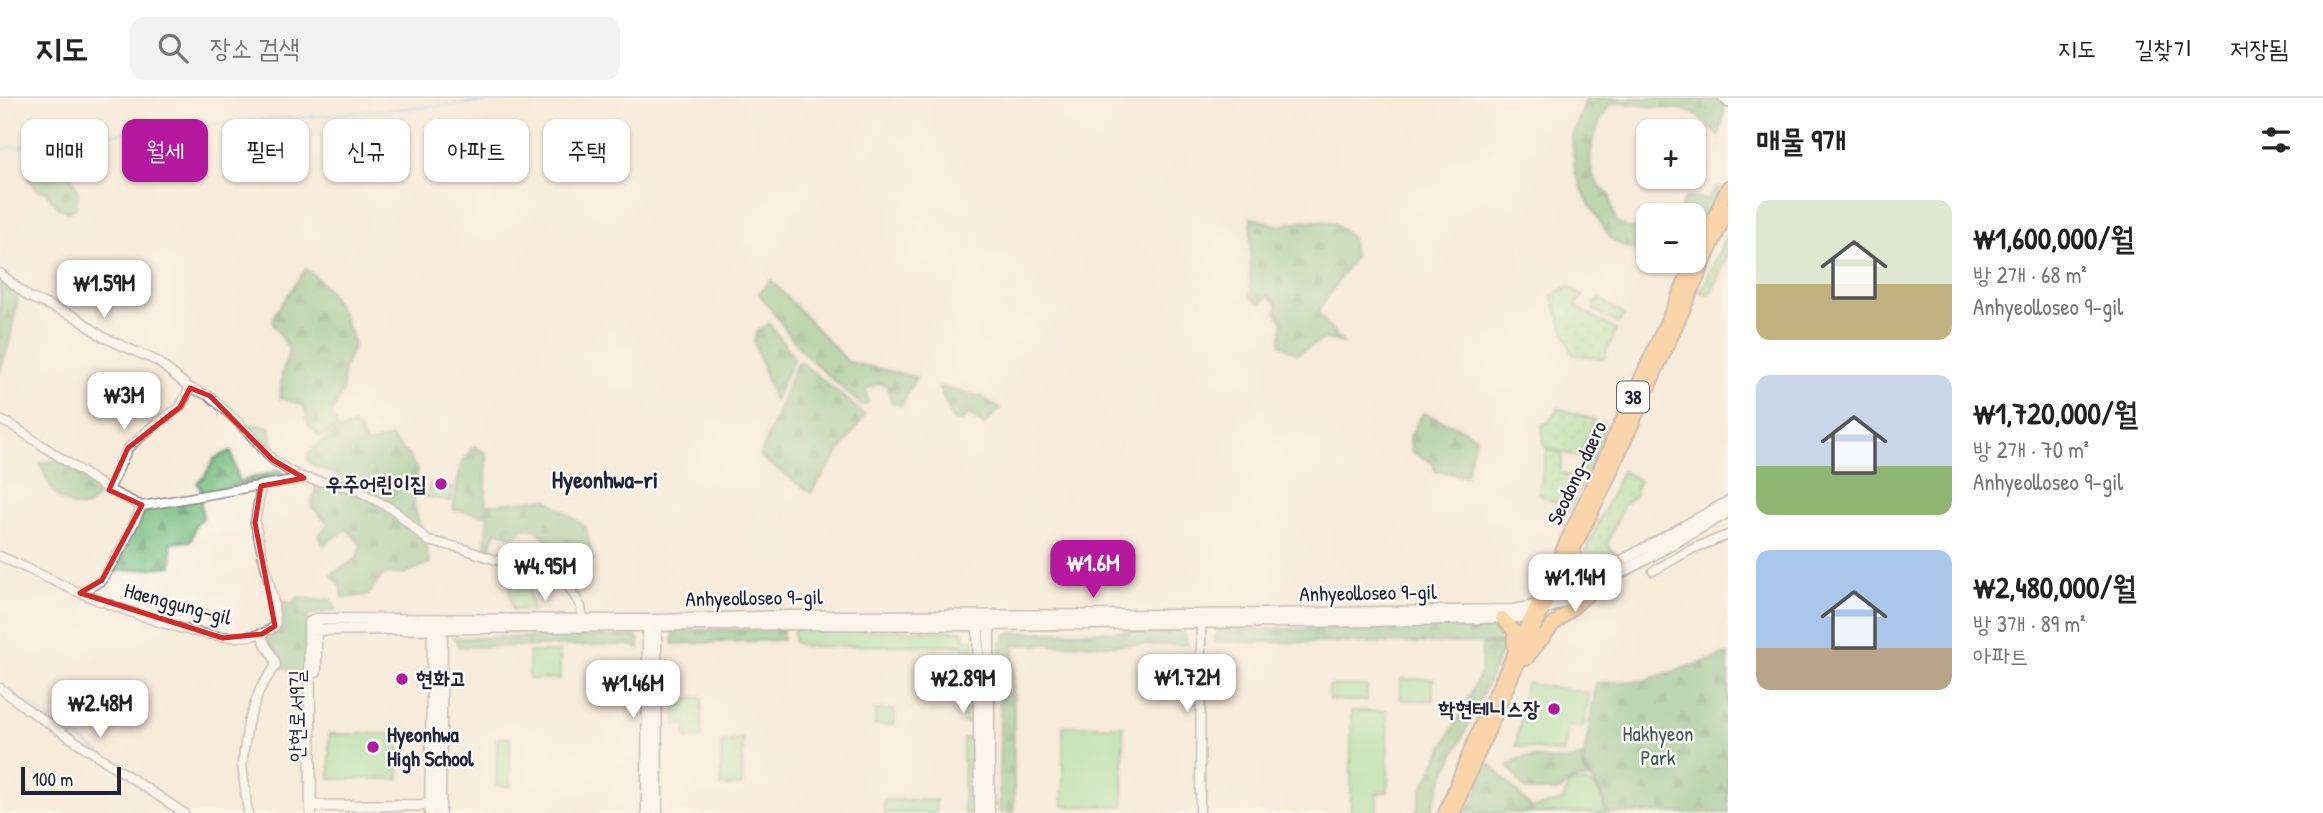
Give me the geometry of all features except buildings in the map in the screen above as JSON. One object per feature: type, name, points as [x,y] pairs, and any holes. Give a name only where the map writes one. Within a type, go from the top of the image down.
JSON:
[{"type":"main road","name":"Seodong-daero","points":[[1454,813],[1574,526],[1728,187]]},
{"type":"main road","name":"Seodong-daero","points":[[1445,813],[1464,762],[1514,651],[1575,545],[1604,487],[1724,225],[1728,209]]},
{"type":"main road","points":[[1575,545],[1574,561],[1579,570],[1586,572],[1619,563]]},
{"type":"main road","points":[[1513,676],[1553,625],[1595,588]]},
{"type":"main road","points":[[1502,618],[1514,631],[1514,651]]},
{"type":"street","points":[[1723,98],[1728,103]]},
{"type":"street","points":[[0,274],[29,297],[76,317],[103,337],[157,361],[190,388],[210,396],[273,460],[304,478],[352,488],[394,510],[428,541],[461,548],[510,565],[556,575],[571,590],[581,607],[584,622]]},
{"type":"street","points":[[109,491],[128,448],[180,407],[190,388]]},
{"type":"street","points":[[0,420],[109,491],[142,506],[304,478]]},
{"type":"street","points":[[248,813],[242,765],[248,723],[260,689],[276,665],[262,634],[275,626],[276,622],[255,523],[261,485]]},
{"type":"street","points":[[1538,609],[1728,502]]},
{"type":"street","name":"Haenggung-gil","points":[[80,593],[102,580],[122,548],[142,506]]},
{"type":"street","points":[[1200,813],[1201,619],[1502,618],[1538,609],[1595,588],[1728,512]]},
{"type":"street","points":[[1653,572],[1692,549],[1728,535]]},
{"type":"street","points":[[0,556],[80,593]]},
{"type":"street","name":"Haenggung-gil","points":[[80,593],[145,617],[223,638],[262,634]]},
{"type":"street","name":"Anhyeolloseo 9-gil","points":[[314,626],[584,622],[652,624],[790,616],[983,620],[1201,619],[1538,609]]},
{"type":"street","points":[[980,813],[983,620]]},
{"type":"street","points":[[983,620],[989,813]]},
{"type":"street","points":[[314,809],[430,809],[437,623]]},
{"type":"street","points":[[437,623],[440,813]]},
{"type":"street","points":[[648,813],[652,624]]},
{"type":"street","points":[[652,624],[657,813]]},
{"type":"street","name":"안현로서9길","points":[[314,626],[314,809]]},
{"type":"street","points":[[0,688],[27,709],[184,813]]},
{"type":"highlighted area","points":[[190,388],[210,396],[273,460],[304,478],[261,486],[257,501],[255,523],[275,626],[262,634],[223,638],[80,593],[102,580],[142,505],[109,490],[120,463],[128,448],[180,407]]},
{"type":"green space","points":[[1585,98],[1720,98],[1725,106],[1719,137],[1706,124],[1706,119],[1684,110],[1619,103],[1609,105],[1593,140],[1593,176],[1610,195],[1615,220],[1627,228],[1636,229],[1636,250],[1610,238],[1586,198],[1575,173],[1572,136]]},
{"type":"green space","points":[[31,182],[74,182],[78,192],[76,208],[68,212],[58,208],[45,191],[38,191]]},
{"type":"green space","points":[[1720,188],[1706,219],[1706,203],[1683,203],[1685,198],[1708,199]]},
{"type":"green space","points":[[1251,217],[1280,226],[1303,220],[1333,222],[1352,237],[1354,257],[1318,312],[1343,343],[1324,339],[1297,354],[1280,344],[1283,322],[1276,312],[1277,304],[1268,296],[1261,304],[1250,297]]},
{"type":"green space","points":[[1728,232],[1728,254],[1710,295],[1701,292]]},
{"type":"green space","points":[[306,269],[330,293],[354,345],[344,368],[343,392],[331,413],[338,428],[320,437],[308,425],[304,406],[280,398],[282,375],[289,349],[273,324],[274,315]]},
{"type":"green space","points":[[771,280],[848,362],[916,377],[902,405],[891,403],[888,387],[880,383],[866,389],[868,402],[861,405],[802,352],[759,293]]},
{"type":"green space","points":[[0,281],[18,299],[0,373]]},
{"type":"green space","points":[[1568,286],[1583,296],[1576,306],[1616,330],[1604,359],[1572,354],[1552,296]]},
{"type":"green space","points":[[1600,299],[1625,315],[1618,324],[1594,310],[1594,305]]},
{"type":"green space","points":[[769,323],[794,357],[774,402],[754,341],[756,332]]},
{"type":"green space","points":[[801,362],[865,415],[811,493],[760,457],[796,364]]},
{"type":"green space","points":[[939,387],[983,397],[1000,409],[984,425],[968,414],[963,421],[953,421]]},
{"type":"green space","points":[[1558,408],[1595,420],[1579,457],[1544,447],[1542,424],[1548,423]]},
{"type":"green space","points":[[1423,413],[1476,437],[1466,476],[1435,471],[1433,463],[1412,452],[1409,438]]},
{"type":"green space","points":[[1601,422],[1601,441],[1568,512],[1566,511]]},
{"type":"green space","points":[[250,424],[271,427],[273,446],[269,453],[247,427]]},
{"type":"green space","points":[[353,424],[362,434],[366,445],[390,437],[409,456],[417,470],[414,504],[430,563],[404,574],[383,575],[368,595],[343,598],[340,585],[331,574],[357,558],[361,545],[347,529],[324,545],[319,536],[328,523],[311,507],[316,484],[341,492],[346,479],[309,463],[308,454],[329,436]]},
{"type":"green space","points":[[474,446],[487,454],[485,515],[453,510],[461,463]]},
{"type":"green space","points":[[1547,449],[1563,454],[1560,473],[1573,477],[1564,506],[1542,497],[1539,492]]},
{"type":"green space","points":[[231,451],[239,482],[281,470],[283,477],[202,493],[197,482],[204,477],[215,458]]},
{"type":"green space","points":[[58,460],[98,487],[89,505],[71,505],[52,490],[40,463]]},
{"type":"green space","points":[[1622,471],[1640,481],[1635,490],[1636,495],[1624,504],[1607,544],[1614,553],[1583,564],[1581,560]]},
{"type":"green space","points":[[430,483],[453,488],[451,501],[427,497]]},
{"type":"green space","points":[[200,499],[203,518],[196,524],[191,541],[171,543],[172,566],[112,572],[146,509]]},
{"type":"green space","points":[[547,499],[586,527],[593,560],[567,568],[550,555],[557,548],[536,530],[524,527],[514,537],[496,531],[489,554],[485,550],[488,505]]},
{"type":"green space","points":[[508,569],[513,569],[529,583],[532,610],[512,610]]},
{"type":"green space","points":[[298,597],[330,599],[337,610],[308,615],[304,639],[306,675],[279,666],[266,639],[278,623],[277,603],[282,600],[292,604]]},
{"type":"green space","points":[[1502,626],[1507,632],[1506,643],[1214,642],[1219,630]]},
{"type":"green space","points":[[783,629],[783,640],[673,644],[673,630]]},
{"type":"green space","points":[[794,629],[964,631],[964,639],[974,639],[974,679],[964,679],[964,645],[804,646],[794,642]]},
{"type":"green space","points":[[1179,630],[1185,635],[1188,645],[1014,645],[1014,813],[999,813],[1001,643],[1007,633]]},
{"type":"green space","points":[[635,636],[639,640],[639,649],[630,645],[459,647],[454,638]]},
{"type":"green space","points":[[1482,645],[1505,645],[1438,790],[1431,813],[1416,813],[1422,789],[1481,672]]},
{"type":"green space","points":[[529,652],[560,652],[560,679],[529,679]]},
{"type":"green space","name":"Hakhyeon Park","points":[[1728,654],[1728,813],[1607,813],[1602,796],[1583,764],[1596,683],[1643,681]]},
{"type":"green space","points":[[1401,679],[1433,679],[1433,700],[1401,700]]},
{"type":"green space","name":"학현테니스장","points":[[1526,683],[1589,693],[1583,728],[1568,726],[1564,753],[1516,746]]},
{"type":"green space","points":[[1329,686],[1367,686],[1366,701],[1329,700]]},
{"type":"green space","points":[[974,687],[974,723],[963,723],[964,688]]},
{"type":"green space","points":[[702,697],[702,738],[686,739],[687,725],[676,725],[676,699]]},
{"type":"green space","points":[[875,710],[895,710],[895,725],[875,725]]},
{"type":"green space","points":[[1351,711],[1387,711],[1388,792],[1377,793],[1377,813],[1351,813]]},
{"type":"green space","points":[[1063,726],[1123,726],[1123,806],[1063,806]]},
{"type":"green space","points":[[329,734],[399,734],[399,779],[330,779]]},
{"type":"green space","points":[[497,738],[510,738],[510,786],[496,786]]},
{"type":"green space","points":[[743,738],[742,786],[721,786],[721,743]]},
{"type":"green space","points":[[963,738],[975,738],[976,813],[964,813]]},
{"type":"green space","points":[[1582,756],[1582,766],[1590,779],[1573,780],[1560,791],[1526,791],[1508,766],[1519,758],[1526,757],[1564,760]]},
{"type":"green space","points":[[1489,763],[1530,806],[1532,813],[1466,813]]},
{"type":"green space","points":[[1569,783],[1590,784],[1597,790],[1605,813],[1533,813],[1531,809],[1563,801]]},
{"type":"green space","points":[[884,800],[936,800],[936,813],[884,813]]},
{"type":"waterway","points":[[0,149],[150,129],[536,98]]},
{"type":"waterway","points":[[10,691],[109,759]]},
{"type":"place","name":"우주어린이집","points":[[441,484]]},
{"type":"place","name":"현화고","points":[[402,679]]},
{"type":"place","name":"학현테니스장","points":[[1554,709]]},
{"type":"place","name":"Hyeonhwa High School","points":[[373,747]]},
{"type":"district","name":"Hyeonhwa-ri","points":[[605,480]]}]
